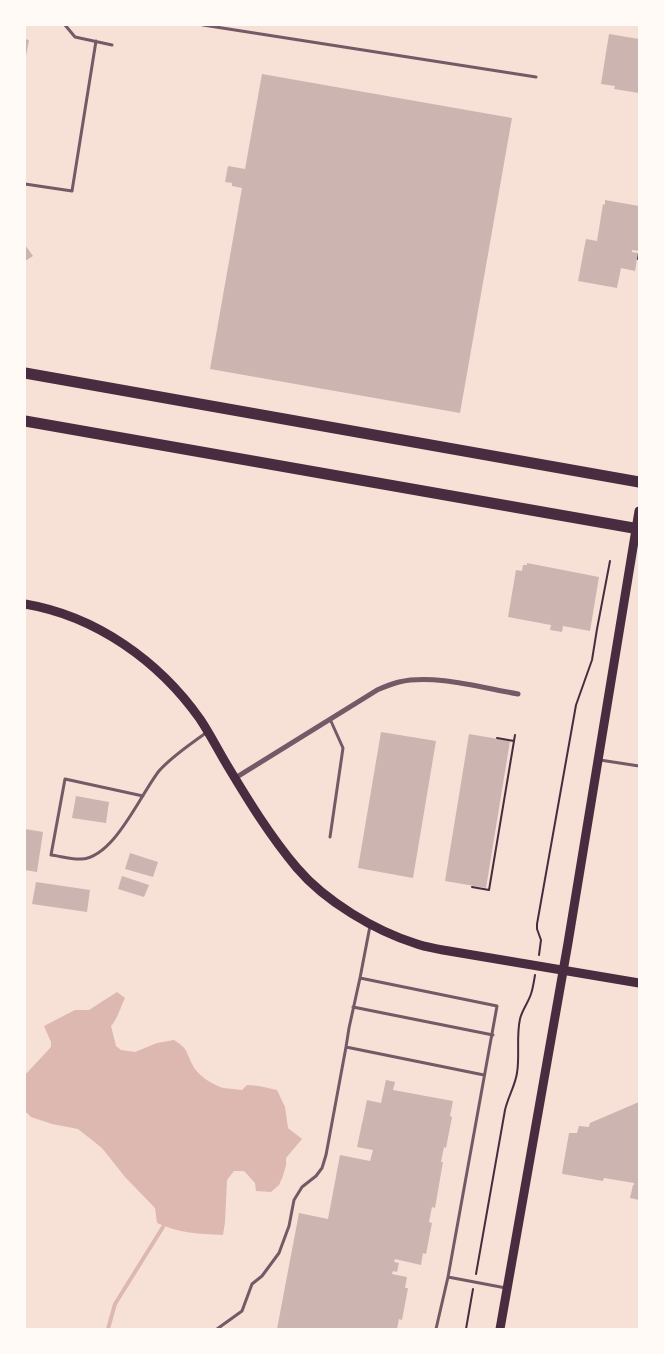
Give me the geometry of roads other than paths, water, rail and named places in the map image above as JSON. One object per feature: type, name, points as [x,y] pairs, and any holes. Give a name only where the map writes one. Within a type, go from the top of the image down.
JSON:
[{"type":"highway","points":[[25,373],[639,482]]},
{"type":"highway","points":[[25,421],[639,529]]},
{"type":"main road","points":[[500,1329],[563,970],[639,511]]},
{"type":"main road","points":[[25,604],[51,609],[114,637],[168,680],[183,696],[208,732],[235,778],[277,842],[298,869],[326,895],[362,920],[417,944],[442,950],[639,983]]},
{"type":"street","points":[[235,778],[377,690],[398,682],[416,680],[443,681],[518,694]]},
{"type":"lane","points":[[65,25],[75,37],[112,45]]},
{"type":"lane","points":[[203,25],[536,77]]},
{"type":"lane","points":[[25,184],[72,191],[96,41]]},
{"type":"lane","points":[[330,719],[343,748],[330,837]]},
{"type":"lane","points":[[143,796],[64,780],[51,855],[82,859],[99,853],[118,834],[143,796],[159,771],[208,732]]},
{"type":"lane","points":[[598,760],[639,766]]},
{"type":"lane","points":[[217,1329],[242,1311],[252,1284],[262,1276],[279,1254],[289,1226],[297,1193],[322,1168],[371,924]]},
{"type":"lane","points":[[360,978],[497,1006],[448,1277],[436,1329]]},
{"type":"lane","points":[[353,1007],[493,1034]]},
{"type":"lane","points":[[346,1047],[484,1075]]},
{"type":"lane","points":[[448,1277],[507,1288]]},
{"type":"waterway","points":[[108,1329],[115,1304],[163,1227]]}]
